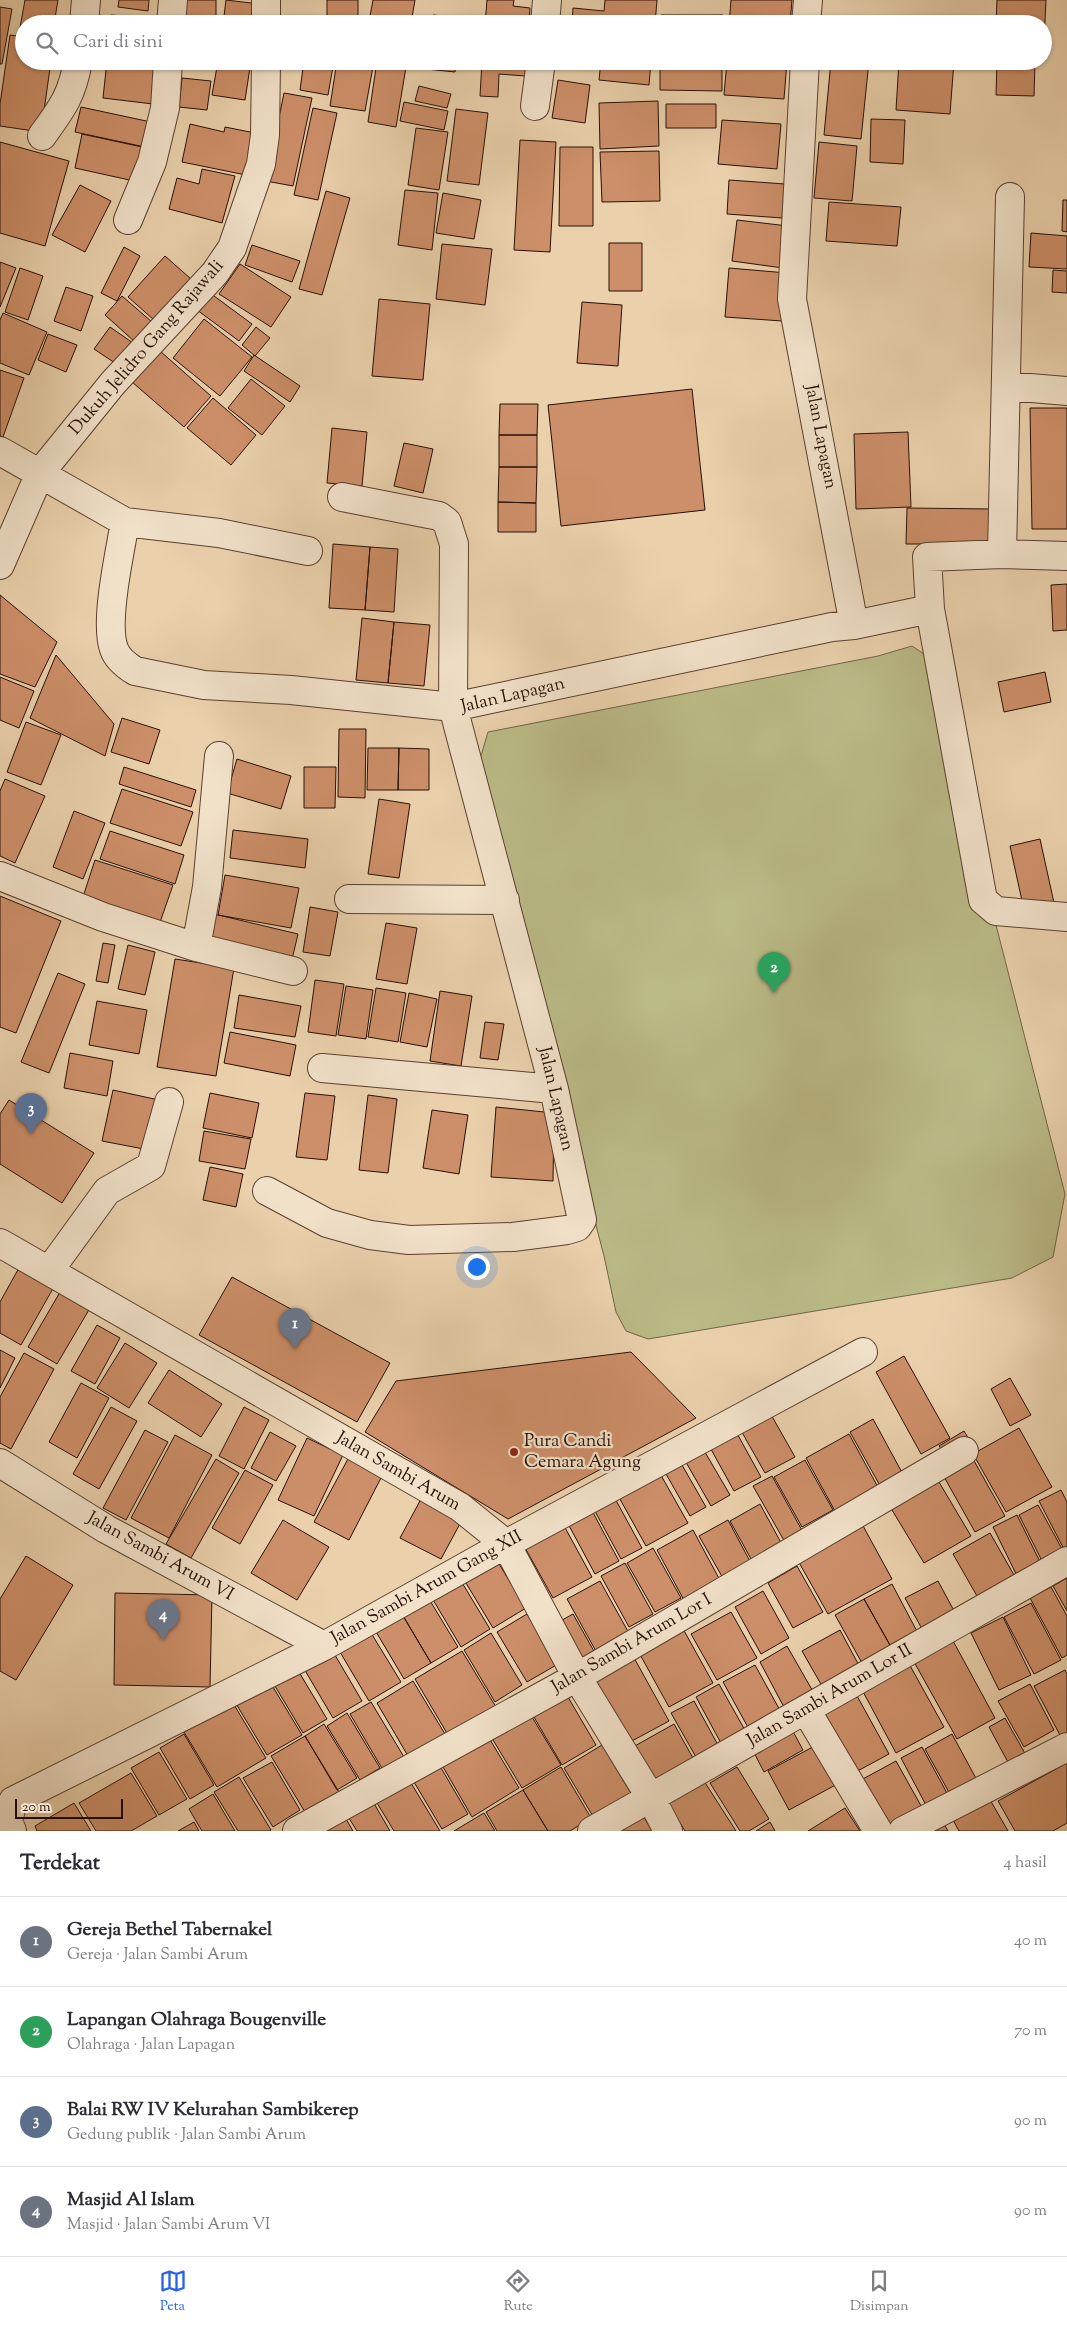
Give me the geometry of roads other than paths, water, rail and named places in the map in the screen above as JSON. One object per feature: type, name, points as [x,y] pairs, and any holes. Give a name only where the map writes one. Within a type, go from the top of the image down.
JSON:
[{"type":"street","points":[[85,15],[86,0]]},
{"type":"street","points":[[172,15],[173,0]]},
{"type":"street","points":[[266,0],[266,15]]},
{"type":"street","points":[[546,15],[548,0]]},
{"type":"street","points":[[807,15],[808,0]]},
{"type":"street","points":[[42,136],[67,100],[74,84],[76,70]]},
{"type":"street","points":[[128,220],[152,162],[165,108],[167,70]]},
{"type":"street","name":"Dukuh Jelidro Gang Rajawali","points":[[0,565],[40,473],[113,383],[215,273],[232,248],[261,164],[265,134],[266,70]]},
{"type":"street","points":[[535,106],[539,70]]},
{"type":"street","name":"Jalan Lapagan","points":[[266,1191],[328,1224],[370,1234],[409,1240],[514,1237],[576,1227],[582,1220],[554,1089],[453,707],[832,627],[854,625],[792,298],[804,70]]},
{"type":"street","points":[[1002,554],[1010,197]]},
{"type":"street","points":[[1007,386],[1067,391]]},
{"type":"street","points":[[0,451],[125,522],[219,533],[308,551]]},
{"type":"street","points":[[125,522],[111,613],[112,636],[114,650],[125,664],[135,671],[204,685],[291,690],[453,707],[454,544],[447,522],[439,516],[342,497]]},
{"type":"street","points":[[1067,556],[1002,554],[927,557],[930,609],[983,900],[996,911],[1067,917]]},
{"type":"street","points":[[854,625],[930,609]]},
{"type":"street","points":[[196,947],[207,887],[219,756]]},
{"type":"street","points":[[0,876],[103,917],[196,947],[293,971]]},
{"type":"street","points":[[349,899],[505,900]]},
{"type":"street","points":[[322,1068],[554,1089]]},
{"type":"street","points":[[49,1271],[107,1191],[151,1166],[169,1102]]},
{"type":"street","name":"Jalan Sambi Arum","points":[[0,1243],[460,1507],[506,1544],[577,1677],[651,1798],[668,1831]]},
{"type":"street","name":"Jalan Sambi Arum Gang XII","points":[[12,1831],[8,1822],[13,1801],[324,1646],[506,1544],[863,1352]]},
{"type":"street","name":"Jalan Sambi Arum Lor I","points":[[297,1831],[577,1677],[964,1451]]},
{"type":"street","name":"Jalan Sambi Arum VI","points":[[0,1463],[106,1529],[324,1646]]},
{"type":"street","name":"Jalan Sambi Arum Lor II","points":[[592,1831],[1067,1561]]},
{"type":"street","points":[[806,1710],[878,1831]]},
{"type":"street","points":[[903,1831],[1067,1747]]},
{"type":"place","name":"Lapangan Olahraga Bougenville","points":[[774,993]]},
{"type":"place","name":"Balai RW IV Kelurahan Sambikerep","points":[[31,1134]]},
{"type":"place","name":"Gereja Bethel Tabernakel","points":[[295,1349]]},
{"type":"place","name":"Pura Candi Cemara Agung","points":[[514,1452]]},
{"type":"place","name":"Masjid Al Islam","points":[[163,1640]]}]
